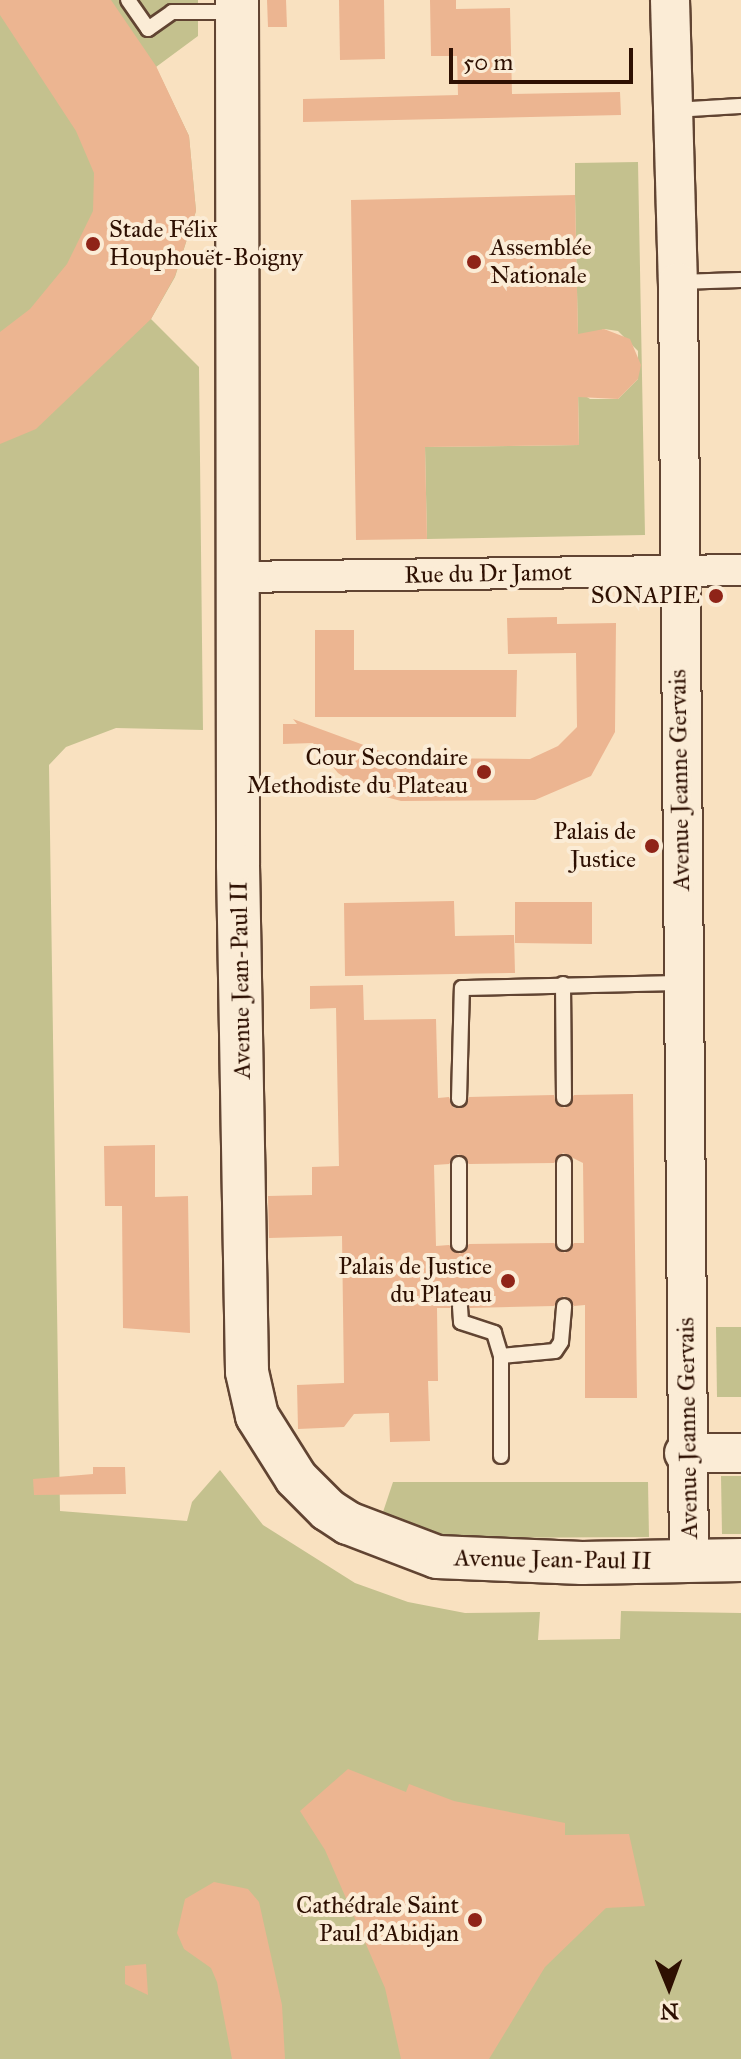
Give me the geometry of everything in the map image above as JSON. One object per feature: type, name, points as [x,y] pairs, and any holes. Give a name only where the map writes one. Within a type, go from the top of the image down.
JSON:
[{"type":"main road","name":"Avenue Jean-Paul II","points":[[237,6],[236,577],[247,1372],[257,1416],[296,1478],[328,1510],[348,1523],[417,1550],[458,1560],[741,1560]]},
{"type":"street","name":"Avenue Jeanne Gervais","points":[[670,0],[678,282],[677,571],[684,1453],[689,1561]]},
{"type":"street","name":"Rue du Dr Jamot","points":[[236,577],[741,570]]},
{"type":"street","points":[[684,1453],[741,1453]]},
{"type":"lane","points":[[128,0],[148,29],[172,12],[237,6]]},
{"type":"lane","points":[[673,110],[741,106]]},
{"type":"lane","points":[[678,282],[741,280]]},
{"type":"lane","points":[[459,1099],[462,988],[681,983]]},
{"type":"lane","points":[[563,984],[564,1098]]},
{"type":"lane","points":[[564,1163],[564,1243]]},
{"type":"lane","points":[[459,1164],[459,1244]]},
{"type":"lane","points":[[501,1356],[555,1351],[561,1342],[564,1306]]},
{"type":"lane","points":[[460,1307],[461,1322],[494,1333],[501,1356],[501,1456]]},
{"type":"lane","points":[[689,1561],[741,1575]]},
{"type":"shaded area","points":[[0,0],[198,0],[198,36],[156,67],[189,136],[196,211],[175,277],[151,319],[199,367],[203,730],[116,728],[66,747],[49,765],[60,1511],[187,1521],[192,1502],[220,1470],[263,1525],[355,1583],[408,1602],[465,1613],[540,1612],[538,1640],[620,1639],[621,1611],[741,1613],[741,2059],[0,2059]]},
{"type":"shaded area","points":[[638,162],[645,535],[427,539],[425,447],[579,445],[578,391],[590,399],[618,399],[638,379],[638,351],[618,331],[604,329],[578,340],[575,163]]},
{"type":"shaded area","points":[[716,1327],[741,1327],[741,1397],[717,1397]]},
{"type":"shaded area","points":[[721,1476],[741,1476],[741,1534],[722,1534]]},
{"type":"shaded area","points":[[393,1482],[648,1482],[649,1537],[459,1538],[410,1529],[381,1518]]},
{"type":"building","points":[[0,0],[111,0],[156,66],[189,136],[196,211],[175,276],[151,319],[36,429],[0,444],[0,332],[30,309],[67,264],[93,211],[94,173],[76,131],[0,15]]},
{"type":"building","points":[[267,0],[286,0],[287,27],[268,27]]},
{"type":"building","points":[[339,0],[384,0],[385,59],[340,60]]},
{"type":"building","points":[[430,0],[456,0],[456,9],[510,8],[512,94],[620,92],[621,115],[303,122],[303,99],[458,95],[457,56],[431,56]]},
{"type":"building","points":[[575,195],[578,334],[604,329],[630,339],[641,365],[638,379],[618,399],[578,397],[579,445],[425,447],[427,539],[356,540],[351,200]]},
{"type":"building","points":[[557,617],[557,624],[616,623],[615,732],[591,776],[535,800],[401,801],[367,792],[338,773],[313,743],[283,744],[283,724],[297,724],[293,719],[399,758],[530,759],[558,746],[577,727],[576,653],[508,654],[507,618]]},
{"type":"building","points":[[315,630],[354,630],[354,670],[517,670],[516,717],[315,717]]},
{"type":"building","points":[[454,901],[455,936],[514,935],[515,973],[345,976],[344,903]]},
{"type":"building","points":[[515,902],[592,902],[592,944],[515,943]]},
{"type":"building","points":[[363,985],[364,1020],[436,1019],[438,1098],[449,1097],[454,1108],[464,1107],[469,1097],[554,1095],[556,1104],[565,1108],[574,1095],[633,1094],[637,1398],[585,1398],[585,1305],[574,1306],[564,1296],[554,1306],[470,1308],[459,1297],[450,1308],[437,1308],[438,1381],[428,1381],[430,1441],[390,1442],[389,1413],[354,1414],[344,1427],[298,1429],[297,1385],[344,1383],[342,1236],[269,1238],[268,1196],[312,1195],[312,1167],[339,1166],[336,1008],[310,1009],[310,986]],"holes":[[[563,1153],[583,1163],[584,1243],[574,1243],[565,1253],[554,1243],[469,1244],[460,1254],[449,1245],[436,1246],[434,1165],[449,1164],[458,1154],[469,1164],[554,1163]]]},
{"type":"building","points":[[155,1145],[155,1197],[188,1196],[190,1333],[123,1328],[122,1206],[105,1206],[104,1146]]},
{"type":"building","points":[[93,1467],[125,1467],[126,1494],[34,1495],[33,1479],[93,1474]]},
{"type":"building","name":"Cathédrale Saint Paul d'Abidjan","points":[[348,1769],[406,1792],[409,1784],[454,1801],[565,1823],[565,1835],[629,1834],[645,1906],[606,1908],[545,1967],[489,2059],[401,2059],[385,1988],[325,1850],[300,1811]]},
{"type":"building","points":[[214,1882],[248,1889],[259,1902],[282,2005],[285,2059],[232,2059],[217,1982],[211,1968],[184,1949],[177,1933],[185,1899]]},
{"type":"building","points":[[146,1964],[148,1995],[125,1984],[125,1966]]},
{"type":"place","name":"Stade Félix Houphouët-Boigny","points":[[93,244]]},
{"type":"place","name":"Assemblée Nationale","points":[[474,262]]},
{"type":"place","name":"SONAPIE","points":[[716,596]]},
{"type":"place","name":"Cour Secondaire Methodiste du Plateau","points":[[484,772]]},
{"type":"place","name":"Palais de Justice","points":[[652,846]]},
{"type":"place","name":"Palais de Justice du Plateau","points":[[508,1281]]},
{"type":"place","name":"Cathédrale Saint Paul d'Abidjan","points":[[475,1920]]}]
